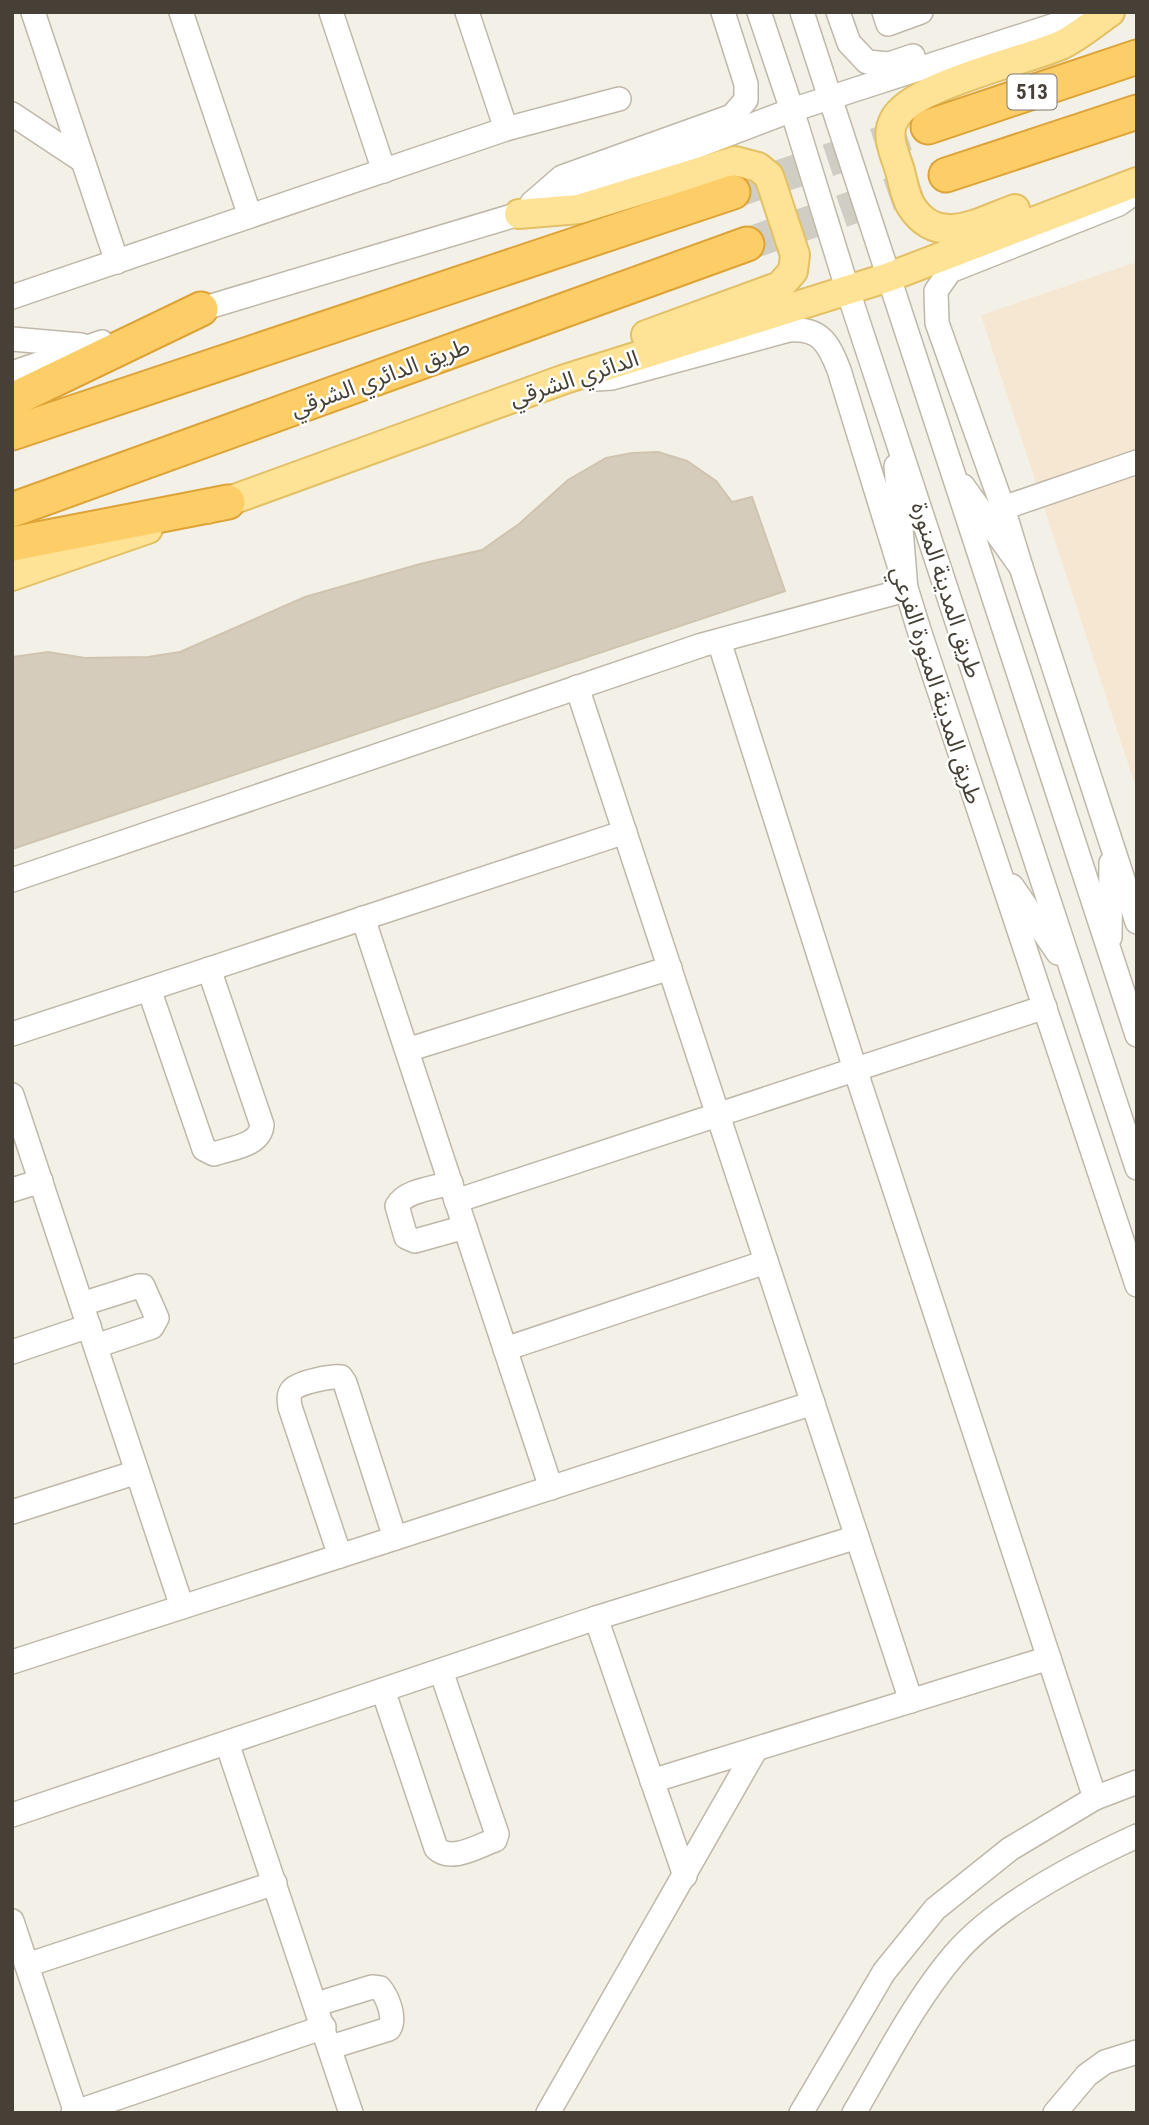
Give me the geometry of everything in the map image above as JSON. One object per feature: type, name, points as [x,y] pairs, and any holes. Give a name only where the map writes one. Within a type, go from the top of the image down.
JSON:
[{"type":"highway","name":"513","points":[[928,127],[1137,57]]},
{"type":"highway","name":"513","points":[[946,175],[1137,112]]},
{"type":"highway","points":[[12,433],[733,192]]},
{"type":"highway","name":"طريق الدائري الشرقي","points":[[12,510],[747,244]]},
{"type":"highway","points":[[12,400],[201,309]]},
{"type":"highway","points":[[12,544],[228,502]]},
{"type":"main road","points":[[1110,12],[1063,44],[929,92],[906,104],[894,119],[889,135],[909,204],[925,223],[939,229],[958,229],[1104,178],[1137,175]]},
{"type":"main road","points":[[519,214],[579,209],[734,161],[758,167],[769,176],[795,256],[793,271],[780,286],[605,349],[565,379]]},
{"type":"main road","name":"الدائري الشرقي","points":[[12,576],[228,502],[565,379],[889,277],[1137,182]]},
{"type":"street","points":[[33,12],[117,261]]},
{"type":"street","points":[[331,12],[384,171]]},
{"type":"street","points":[[467,12],[506,129]]},
{"type":"street","points":[[519,214],[562,177],[732,116],[746,100],[746,84],[723,12]]},
{"type":"street","name":"طريق المدينة المنورة","points":[[759,12],[848,291],[1137,1168]]},
{"type":"street","name":"طريق المدينة المنورة","points":[[802,12],[1137,1035]]},
{"type":"street","points":[[838,12],[849,44],[867,62],[889,64],[1053,12]]},
{"type":"street","points":[[884,12],[888,24],[921,12]]},
{"type":"street","points":[[12,373],[201,309],[519,214],[792,110],[1095,12]]},
{"type":"street","points":[[190,15],[250,216]]},
{"type":"street","points":[[13,294],[506,129],[619,99]]},
{"type":"street","points":[[12,114],[83,161]]},
{"type":"street","points":[[1137,191],[1119,204],[950,271],[936,291],[937,323],[1003,508],[1137,922]]},
{"type":"street","name":"طريق المدينة المنورة الفرعي","points":[[565,379],[612,378],[789,330],[805,329],[818,334],[835,359],[906,590],[1137,1285]]},
{"type":"street","points":[[12,338],[91,346]]},
{"type":"street","points":[[12,880],[702,645],[906,590],[893,428]]},
{"type":"street","points":[[1003,508],[1137,463]]},
{"type":"street","points":[[951,469],[1021,567]]},
{"type":"street","points":[[719,641],[855,1069],[1095,1798]]},
{"type":"street","points":[[577,687],[911,1701]]},
{"type":"street","points":[[12,1034],[625,832]]},
{"type":"street","points":[[1110,958],[1111,845]]},
{"type":"street","points":[[995,860],[1073,974]]},
{"type":"street","points":[[363,918],[551,1488]]},
{"type":"street","points":[[407,1050],[670,968]]},
{"type":"street","points":[[149,989],[204,1149],[214,1154],[257,1140],[262,1125],[209,969]]},
{"type":"street","points":[[465,1227],[415,1241],[406,1237],[397,1206],[407,1196],[453,1192],[717,1114],[1045,1007]]},
{"type":"street","points":[[12,1095],[182,1607]]},
{"type":"street","points":[[12,1190],[41,1181]]},
{"type":"street","points":[[505,1349],[766,1262]]},
{"type":"street","points":[[12,1352],[152,1327],[157,1318],[143,1286],[82,1304]]},
{"type":"street","points":[[340,1556],[290,1407],[292,1390],[299,1386],[332,1376],[341,1377],[345,1383],[395,1538]]},
{"type":"street","points":[[12,1662],[813,1403]]},
{"type":"street","points":[[12,1512],[137,1472]]},
{"type":"street","points":[[12,1815],[596,1618],[857,1537]]},
{"type":"street","points":[[596,1618],[685,1875]]},
{"type":"street","points":[[652,1781],[1049,1658]]},
{"type":"street","points":[[383,1690],[436,1848],[450,1856],[495,1840],[497,1834],[441,1671]]},
{"type":"street","points":[[228,1743],[352,2113]]},
{"type":"street","points":[[548,2113],[756,1749]]},
{"type":"street","points":[[802,2113],[884,1972],[935,1909],[1010,1849],[1095,1798],[1137,1782]]},
{"type":"street","points":[[854,2113],[927,1989],[956,1952],[997,1916],[1050,1881],[1097,1854],[1137,1836]]},
{"type":"street","points":[[27,1965],[275,1883]]},
{"type":"street","points":[[12,1921],[75,2113],[328,2037],[389,2029],[392,2025],[392,2018],[380,1988],[372,1987],[317,2004]]},
{"type":"street","points":[[1055,2113],[1087,2075],[1105,2062],[1137,2052]]},
{"type":"shaded area","points":[[1137,262],[1137,791],[981,315]]},
{"type":"building","points":[[658,452],[687,461],[716,481],[732,502],[752,497],[785,591],[12,849],[12,657],[48,652],[85,658],[148,657],[180,652],[305,597],[420,564],[482,550],[519,524],[568,480],[606,458]]},
{"type":"tunnel","points":[[733,192],[928,127]]},
{"type":"tunnel","points":[[747,244],[946,175]]}]
